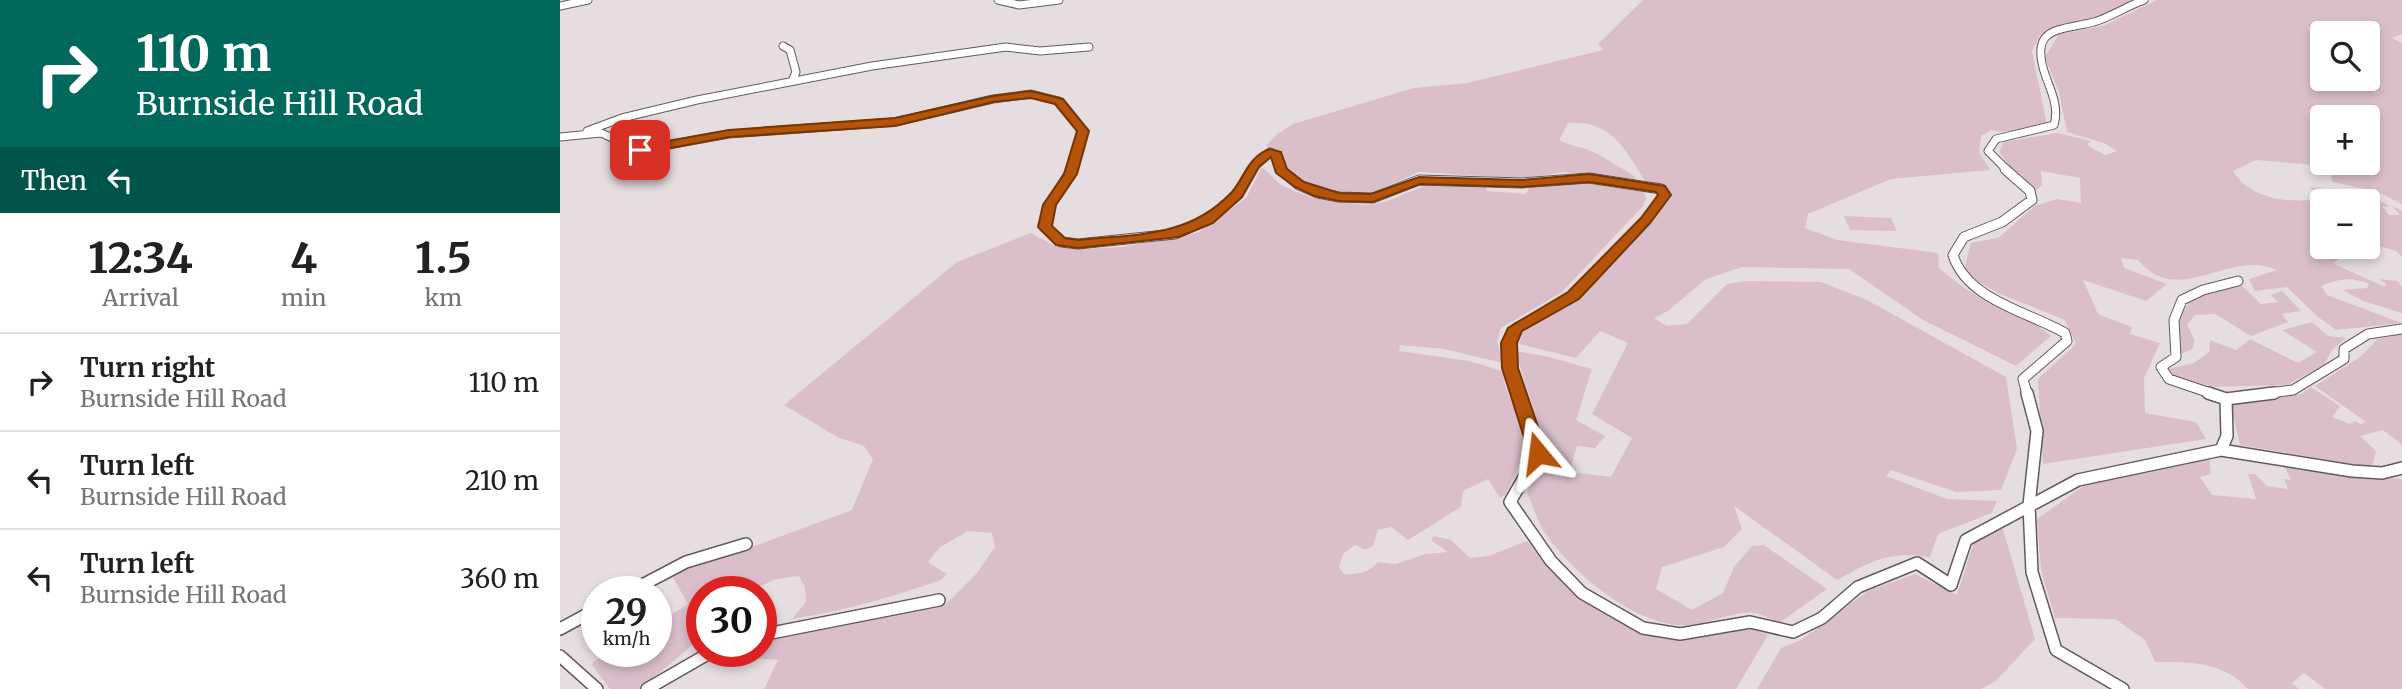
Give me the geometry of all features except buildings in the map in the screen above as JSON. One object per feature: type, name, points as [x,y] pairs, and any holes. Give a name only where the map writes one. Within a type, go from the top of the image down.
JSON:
[{"type":"street","points":[[560,6],[588,0]]},
{"type":"street","points":[[998,0],[1019,5],[1059,0]]},
{"type":"street","points":[[2123,689],[2056,650],[2032,572],[2029,505],[2037,430],[2023,379],[2067,341],[2065,333],[2051,324],[1995,301],[1973,285],[1963,276],[1957,264],[1956,247],[1967,235],[1998,224],[2032,200],[2031,191],[1988,151],[1996,139],[2001,137],[2054,125],[2057,119],[2056,106],[2040,61],[2043,43],[2059,28],[2095,22],[2144,0]]},
{"type":"street","points":[[783,46],[790,50],[796,72],[792,81]]},
{"type":"street","points":[[584,133],[634,115],[792,81],[948,54],[1006,47],[1040,51],[1089,47]]},
{"type":"street","points":[[655,174],[633,158],[633,154],[640,150],[729,134],[895,122],[993,99],[1031,94],[1059,101],[1083,131],[1071,174],[1050,205],[1044,227],[1061,242],[1078,244],[1174,234],[1208,220],[1237,194],[1254,165],[1270,152],[1277,155],[1281,171],[1299,185],[1318,193],[1339,197],[1373,198],[1419,180],[1522,183],[1589,178],[1661,189],[1664,195],[1645,220],[1574,296],[1516,328],[1509,343],[1510,368],[1538,453],[1510,502],[1551,561],[1582,593],[1643,628],[1680,634],[1751,622],[1793,632],[1822,618],[1858,587],[1917,563],[1951,585],[1966,540],[2078,480],[2221,450],[2352,471],[2382,473],[2402,468]]},
{"type":"street","points":[[560,137],[601,133],[640,150]]},
{"type":"street","points":[[2238,281],[2187,294],[2174,309],[2172,330],[2176,356],[2161,367],[2169,379],[2226,399],[2293,390],[2344,359],[2344,349],[2368,334],[2402,329]]},
{"type":"street","points":[[2221,450],[2227,436],[2226,399]]},
{"type":"street","points":[[659,576],[686,562],[746,544]]},
{"type":"street","points":[[777,632],[939,600]]},
{"type":"street","points":[[560,629],[581,617]]},
{"type":"street","points":[[560,656],[597,689]]},
{"type":"street","points":[[647,689],[686,667]]},
{"type":"shaded area","points":[[1643,0],[2137,0],[2093,20],[2056,27],[2040,35],[2032,51],[2047,125],[2002,132],[1991,130],[1981,136],[1979,152],[1990,170],[1891,179],[1808,214],[1805,228],[1837,240],[1938,253],[1939,268],[1963,287],[2051,336],[2016,366],[1923,320],[1849,269],[1742,267],[1706,279],[1668,311],[1654,318],[1667,326],[1687,324],[1727,284],[1746,281],[1821,282],[1867,300],[2006,377],[2017,449],[2001,490],[1956,492],[1891,470],[1886,476],[1947,499],[1997,501],[1992,513],[1938,534],[1930,557],[1892,556],[1861,567],[1837,580],[1734,506],[1742,529],[1724,547],[1662,567],[1656,589],[1692,610],[1723,593],[1734,567],[1752,546],[1764,545],[1827,589],[1779,623],[1757,614],[1746,613],[1685,625],[1665,623],[1624,606],[1585,577],[1553,544],[1542,528],[1527,493],[1547,451],[1515,351],[1592,369],[1576,420],[1605,436],[1595,448],[1577,446],[1569,472],[1611,477],[1632,438],[1592,414],[1628,343],[1600,331],[1576,358],[1519,344],[1524,330],[1578,300],[1668,197],[1664,189],[1648,185],[1617,140],[1597,127],[1584,123],[1568,123],[1559,140],[1599,155],[1635,177],[1634,181],[1563,172],[1526,179],[1419,172],[1370,194],[1338,194],[1310,187],[1283,164],[1281,156],[1266,146],[1276,135],[1293,124],[1414,88],[1467,83],[1603,50],[1598,44]]},
{"type":"shaded area","points":[[2157,0],[2402,0],[2402,34],[2392,38],[2402,43],[2402,204],[2380,193],[2380,189],[2364,189],[2333,182],[2330,175],[2380,175],[2380,105],[2310,105],[2310,165],[2256,160],[2233,171],[2240,180],[2258,193],[2278,199],[2310,200],[2310,259],[2339,259],[2334,264],[2385,287],[2386,284],[2379,279],[2398,281],[2402,287],[2402,313],[2363,301],[2343,290],[2367,288],[2369,284],[2356,280],[2345,279],[2321,286],[2327,295],[2402,323],[2336,330],[2318,317],[2287,287],[2255,291],[2249,279],[2277,270],[2259,265],[2241,266],[2187,279],[2170,279],[2154,274],[2138,260],[2121,258],[2124,268],[2167,284],[2146,301],[2083,280],[2098,314],[2132,327],[2130,334],[2160,343],[2144,378],[2145,413],[2196,422],[2206,439],[2043,464],[2038,379],[2076,344],[2065,320],[1998,293],[1963,273],[1971,243],[1998,238],[2035,206],[2057,199],[2081,203],[2080,178],[2041,171],[2042,185],[2029,197],[1999,151],[2004,142],[2057,133],[2091,141],[2087,145],[2105,155],[2117,151],[2104,143],[2067,132],[2059,92],[2045,57],[2059,34],[2103,26]]},
{"type":"shaded area","points":[[1262,167],[1280,184],[1294,191],[1311,197],[1364,205],[1385,202],[1429,184],[1486,185],[1487,191],[1526,194],[1529,188],[1572,183],[1643,189],[1646,199],[1643,206],[1562,292],[1501,328],[1497,341],[1503,363],[1444,349],[1400,345],[1399,351],[1469,361],[1502,371],[1507,392],[1526,435],[1520,462],[1506,494],[1500,498],[1488,479],[1463,491],[1461,507],[1408,540],[1391,527],[1378,530],[1373,546],[1365,550],[1355,545],[1343,554],[1339,567],[1344,574],[1354,574],[1367,570],[1378,562],[1396,564],[1425,554],[1448,552],[1431,540],[1434,536],[1451,540],[1470,558],[1488,556],[1527,541],[1548,567],[1579,596],[1641,631],[1746,626],[1768,635],[1736,689],[764,689],[777,667],[777,636],[945,605],[977,573],[995,547],[992,533],[968,531],[940,547],[928,562],[947,574],[941,580],[849,608],[792,619],[806,602],[805,587],[799,576],[777,579],[777,576],[686,576],[686,600],[671,574],[852,510],[873,459],[864,446],[837,437],[784,405],[957,262],[1031,233],[1057,247],[1084,249],[1123,247],[1197,233],[1246,198]]},
{"type":"shaded area","points":[[2380,201],[2390,207],[2382,206],[2389,215],[2400,215],[2391,205],[2402,211],[2402,256],[2396,251],[2380,246]]},
{"type":"shaded area","points":[[1844,216],[1891,218],[1897,231],[1850,230]]},
{"type":"shaded area","points":[[2241,285],[2261,304],[2278,302],[2271,295],[2282,291],[2301,311],[2282,314],[2288,322],[2251,336],[2215,314],[2195,315],[2187,325],[2195,341],[2192,349],[2180,354],[2179,317],[2193,297]]},
{"type":"shaded area","points":[[2312,322],[2328,336],[2346,338],[2331,351],[2325,364],[2287,385],[2206,387],[2174,376],[2168,369],[2194,363],[2209,352],[2210,340],[2236,350],[2250,339],[2298,363],[2317,352],[2282,330]]},
{"type":"shaded area","points":[[2402,334],[2402,445],[2383,430],[2360,436],[2376,451],[2372,467],[2240,445],[2230,403],[2301,394],[2311,387],[2340,406],[2332,417],[2350,424],[2355,421],[2361,424],[2366,422],[2315,386],[2360,357],[2378,339]]},
{"type":"shaded area","points":[[2204,454],[2209,457],[2211,474],[2200,477],[2212,495],[2256,499],[2248,474],[2255,474],[2267,486],[2288,489],[2284,479],[2291,480],[2283,463],[2360,476],[2402,479],[2402,689],[2325,689],[2304,673],[2292,683],[2299,689],[2248,689],[2216,668],[2193,663],[2155,662],[2145,640],[2115,619],[2055,618],[2041,570],[2037,519],[2085,485]]},
{"type":"shaded area","points":[[2002,526],[2035,639],[1996,681],[1981,689],[1757,689],[1781,648],[1801,640],[1868,591],[1915,574],[1957,595],[1974,542]]},
{"type":"shaded area","points":[[686,605],[686,650],[672,662],[672,614]]},
{"type":"shaded area","points":[[593,667],[666,667],[640,689],[610,689]]},
{"type":"route","points":[[640,150],[729,134],[895,122],[993,99],[1031,94],[1059,101],[1083,131],[1071,174],[1050,205],[1044,227],[1061,242],[1078,244],[1174,234],[1208,220],[1237,194],[1254,165],[1270,152],[1277,155],[1281,171],[1299,185],[1318,193],[1339,197],[1373,198],[1419,180],[1522,183],[1589,178],[1661,189],[1664,195],[1645,220],[1574,296],[1516,328],[1509,343],[1510,368],[1538,453]]}]
